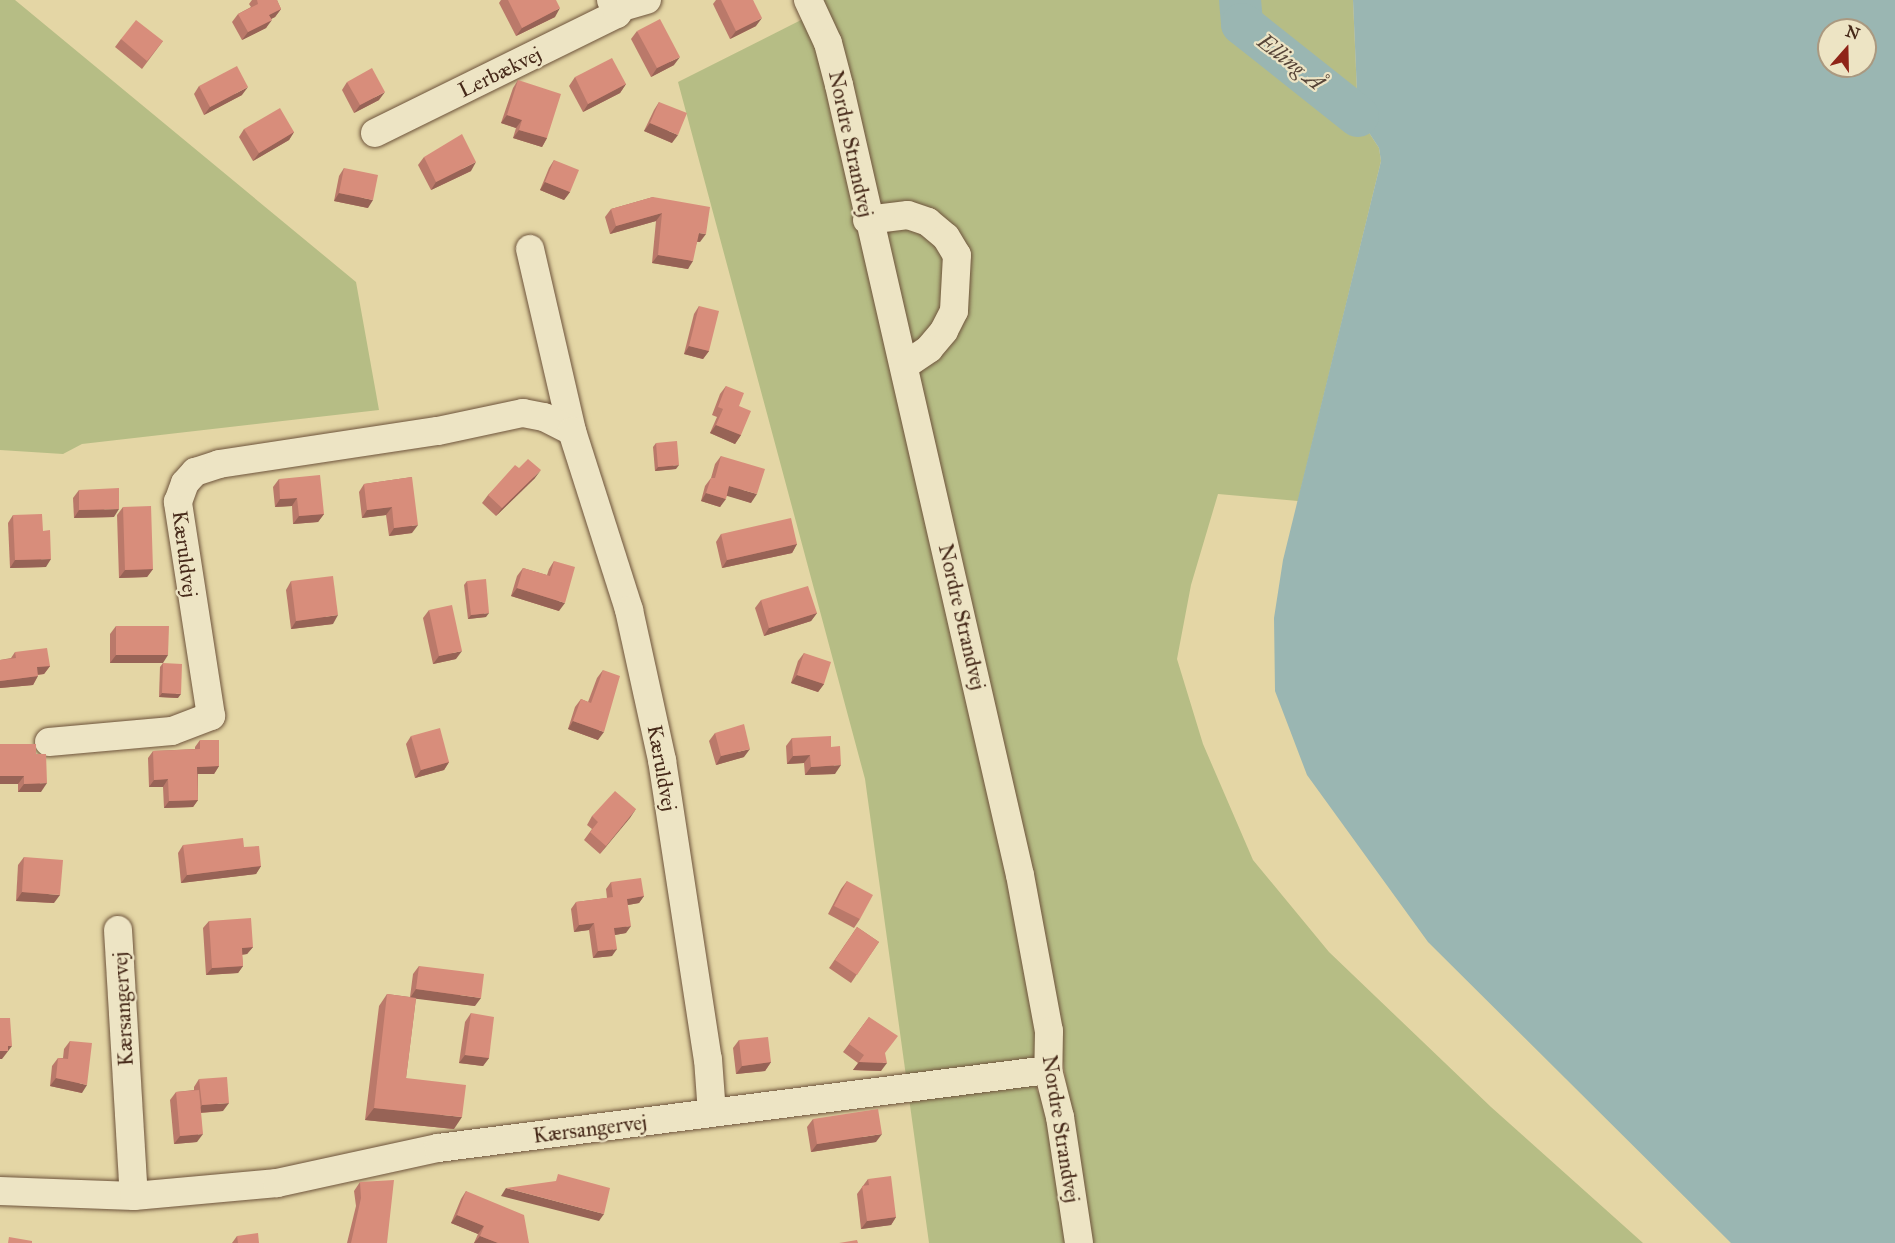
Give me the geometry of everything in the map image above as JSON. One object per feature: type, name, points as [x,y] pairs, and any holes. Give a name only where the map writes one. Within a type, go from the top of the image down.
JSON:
[{"type":"street","name":"Nordre Strandvej","points":[[808,0],[828,43],[1020,875],[1049,1031],[1048,1070],[1060,1117],[1078,1243]]},
{"type":"street","name":"Lerbækvej","points":[[375,133],[617,14],[627,2]]},
{"type":"street","points":[[867,220],[908,215],[928,222],[946,237],[957,255],[954,311],[944,331],[928,349],[904,365]]},
{"type":"street","name":"Kæruldvej","points":[[530,249],[572,431],[629,610],[662,760],[708,1059],[712,1113]]},
{"type":"street","name":"Kæruldvej","points":[[49,742],[172,731],[211,716],[178,502],[185,483],[195,472],[219,464],[427,433],[523,413],[544,417],[572,431]]},
{"type":"street","name":"Kærsangervej","points":[[118,930],[134,1196]]},
{"type":"street","name":"Kærsangervej","points":[[0,1191],[134,1196],[277,1183],[438,1148],[1048,1070]]},
{"type":"green space","points":[[0,0],[15,0],[356,282],[379,410],[82,444],[63,454],[0,450]]},
{"type":"green space","points":[[820,0],[1353,0],[1358,116],[1379,148],[1381,161],[1298,501],[1218,494],[1191,585],[1177,659],[1203,744],[1253,860],[1329,952],[1491,1107],[1643,1243],[1089,1243],[1062,1054]]},
{"type":"green space","points":[[803,19],[819,49],[830,111],[1012,875],[1043,1047],[1033,1061],[1037,1091],[1049,1102],[1070,1243],[929,1243],[865,779],[678,82]]},
{"type":"water","points":[[1353,0],[1895,0],[1895,1243],[1731,1243],[1428,942],[1307,775],[1275,691],[1274,618],[1283,560],[1381,161],[1379,148],[1358,116]]},
{"type":"building","points":[[257,0],[277,0],[281,9],[269,15],[272,20],[248,32],[238,14],[258,4]]},
{"type":"building","points":[[508,0],[556,0],[560,8],[522,28]]},
{"type":"building","points":[[721,0],[753,0],[762,18],[736,31]]},
{"type":"building","points":[[660,19],[680,57],[657,68],[637,31]]},
{"type":"building","points":[[136,20],[163,41],[147,61],[121,39]]},
{"type":"building","points":[[612,58],[626,84],[588,104],[575,77]]},
{"type":"building","points":[[237,66],[248,87],[210,107],[199,86]]},
{"type":"building","points":[[372,68],[385,92],[360,105],[347,82]]},
{"type":"building","points":[[518,80],[561,94],[547,138],[519,130],[522,120],[507,115]]},
{"type":"building","points":[[659,102],[687,113],[678,135],[650,123]]},
{"type":"building","points":[[280,108],[294,132],[259,153],[244,129]]},
{"type":"building","points":[[462,134],[476,162],[436,182],[424,157]]},
{"type":"building","points":[[554,160],[579,170],[570,192],[545,182]]},
{"type":"building","points":[[344,168],[378,175],[373,200],[339,193]]},
{"type":"building","points":[[653,197],[710,207],[706,234],[699,233],[693,261],[658,255],[662,213],[616,226],[611,209]]},
{"type":"building","points":[[699,306],[719,311],[709,351],[689,346]]},
{"type":"building","points":[[726,386],[744,393],[739,406],[751,411],[741,435],[716,425],[723,409],[718,407]]},
{"type":"building","points":[[677,441],[679,465],[658,467],[656,443]]},
{"type":"building","points":[[721,456],[765,469],[757,494],[729,486],[726,499],[706,493],[711,478],[715,478]]},
{"type":"building","points":[[528,459],[541,470],[502,508],[488,495],[515,465],[519,468]]},
{"type":"building","points":[[320,475],[324,514],[299,516],[297,498],[280,499],[279,479]]},
{"type":"building","points":[[412,477],[418,525],[394,528],[392,507],[367,510],[364,484]]},
{"type":"building","points":[[119,488],[119,509],[79,510],[79,490]]},
{"type":"building","points":[[151,506],[153,569],[125,570],[123,507]]},
{"type":"building","points":[[42,514],[43,531],[50,530],[51,559],[15,560],[13,515]]},
{"type":"building","points":[[791,518],[797,544],[727,560],[721,534]]},
{"type":"building","points":[[554,561],[575,567],[565,603],[517,588],[523,568],[550,576]]},
{"type":"building","points":[[333,576],[338,615],[296,621],[291,581]]},
{"type":"building","points":[[486,579],[489,613],[471,615],[467,581]]},
{"type":"building","points":[[808,586],[817,613],[769,628],[761,600]]},
{"type":"building","points":[[452,605],[462,651],[439,656],[429,610]]},
{"type":"building","points":[[116,626],[169,626],[168,655],[116,655]]},
{"type":"building","points":[[47,648],[50,666],[37,667],[38,676],[0,681],[0,660],[16,658],[15,652]]},
{"type":"building","points":[[804,653],[831,662],[824,684],[797,675]]},
{"type":"building","points":[[163,663],[182,664],[181,694],[162,693]]},
{"type":"building","points":[[603,670],[620,676],[604,732],[573,721],[581,699],[591,703]]},
{"type":"building","points":[[744,724],[750,749],[721,756],[715,733]]},
{"type":"building","points":[[440,728],[449,762],[421,770],[411,736]]},
{"type":"building","points":[[831,736],[831,747],[840,746],[841,765],[811,767],[810,755],[793,756],[792,738]]},
{"type":"building","points":[[200,740],[219,740],[219,766],[197,767],[198,800],[169,801],[168,779],[154,780],[153,751],[200,749]]},
{"type":"building","points":[[0,744],[36,744],[36,754],[46,754],[47,783],[24,784],[24,776],[0,776]]},
{"type":"building","points":[[615,791],[636,809],[606,846],[590,832],[598,822],[592,816]]},
{"type":"building","points":[[243,838],[244,847],[259,846],[261,866],[187,875],[183,845]]},
{"type":"building","points":[[24,857],[63,860],[60,895],[22,892]]},
{"type":"building","points":[[641,878],[644,896],[627,899],[631,926],[614,928],[617,949],[598,951],[594,923],[579,925],[576,902],[613,897],[611,882]]},
{"type":"building","points":[[847,881],[873,895],[860,919],[834,906]]},
{"type":"building","points":[[251,918],[253,947],[242,948],[243,966],[212,968],[209,921]]},
{"type":"building","points":[[857,927],[879,942],[857,975],[835,960]]},
{"type":"building","points":[[419,966],[484,974],[481,998],[416,989]]},
{"type":"building","points":[[387,994],[416,998],[406,1078],[466,1085],[462,1117],[374,1108]]},
{"type":"building","points":[[471,1013],[494,1017],[489,1058],[465,1055]]},
{"type":"building","points":[[869,1017],[898,1036],[885,1053],[887,1063],[859,1062],[864,1055],[849,1044]]},
{"type":"building","points":[[0,1018],[10,1018],[12,1046],[8,1046],[8,1051],[0,1051]]},
{"type":"building","points":[[768,1037],[771,1062],[742,1066],[739,1040]]},
{"type":"building","points":[[70,1041],[92,1043],[87,1085],[56,1078],[58,1058],[68,1059]]},
{"type":"building","points":[[227,1077],[229,1103],[202,1105],[199,1079]]},
{"type":"building","points":[[199,1090],[203,1134],[180,1136],[176,1092]]},
{"type":"building","points":[[878,1109],[882,1134],[817,1144],[813,1119]]},
{"type":"building","points":[[558,1174],[610,1188],[604,1214],[506,1188],[556,1181]]},
{"type":"building","points":[[891,1176],[896,1217],[867,1221],[862,1186],[869,1185],[868,1179]]},
{"type":"building","points":[[394,1180],[387,1243],[351,1243],[361,1198],[360,1182]]},
{"type":"building","points":[[466,1191],[524,1215],[529,1243],[498,1243],[480,1236],[484,1226],[457,1215]]},
{"type":"building","points":[[258,1233],[259,1243],[238,1243],[237,1236]]},
{"type":"building","points":[[9,1237],[32,1241],[32,1243],[8,1243]]},
{"type":"building","points":[[857,1240],[858,1243],[839,1243]]},
{"type":"waterway","name":"Elling Å","points":[[1240,0],[1242,24],[1358,116]]}]
